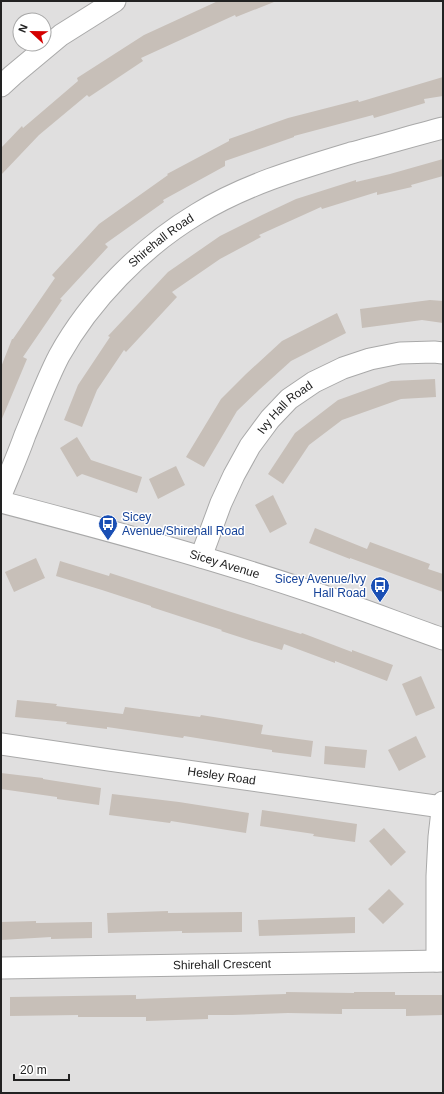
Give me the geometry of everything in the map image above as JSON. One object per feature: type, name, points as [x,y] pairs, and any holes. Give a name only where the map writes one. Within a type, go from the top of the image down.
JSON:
[{"type":"street","points":[[1,86],[61,35],[115,1]]},
{"type":"street","name":"Shirehall Road","points":[[1,495],[41,396],[59,356],[79,325],[102,295],[131,265],[162,239],[197,214],[231,196],[267,180],[317,163],[443,128]]},
{"type":"street","name":"Ivy Hall Road","points":[[201,557],[221,503],[250,446],[270,419],[289,399],[314,382],[343,368],[370,359],[400,353],[443,353]]},
{"type":"street","name":"Sicey Avenue","points":[[1,502],[201,557],[310,591],[443,639]]},
{"type":"street","name":"Hesley Road","points":[[1,744],[442,805]]},
{"type":"street","points":[[440,961],[437,876],[442,805]]},
{"type":"street","name":"Shirehall Crescent","points":[[1,968],[440,961]]},
{"type":"shaded area","points":[[1,1],[443,1],[443,1093],[1,1093]]},
{"type":"building","points":[[218,1],[274,2],[236,17],[235,15],[141,58],[143,61],[89,97],[87,95],[39,135],[1,175],[1,148],[22,126],[23,128],[78,81],[77,78],[144,35]]},
{"type":"building","points":[[443,77],[443,96],[424,99],[425,103],[374,118],[373,115],[294,136],[225,161],[225,166],[163,200],[164,202],[105,244],[108,247],[60,299],[62,300],[23,357],[27,359],[1,421],[1,367],[12,339],[55,278],[52,275],[99,224],[168,175],[167,174],[229,141],[229,139],[288,118],[358,100],[359,102]]},
{"type":"building","points":[[443,159],[443,176],[411,185],[412,187],[377,195],[377,192],[322,209],[321,207],[259,235],[261,237],[220,259],[172,292],[177,297],[126,352],[124,350],[97,390],[82,427],[64,420],[78,385],[110,337],[108,336],[168,272],[220,236],[296,199],[356,180],[356,182],[390,174]]},
{"type":"building","points":[[430,300],[443,301],[443,323],[422,320],[362,328],[360,309]]},
{"type":"building","points":[[337,313],[346,333],[291,361],[260,389],[237,411],[204,467],[186,457],[221,399],[246,374],[282,341]]},
{"type":"building","points":[[435,379],[436,397],[401,399],[342,420],[309,445],[283,484],[268,474],[295,433],[338,400],[391,381]]},
{"type":"building","points":[[77,437],[91,460],[142,477],[137,493],[82,474],[77,477],[60,448]]},
{"type":"building","points":[[176,466],[185,485],[158,499],[149,479]]},
{"type":"building","points":[[273,495],[287,524],[270,533],[255,505]]},
{"type":"building","points":[[315,528],[367,549],[370,542],[430,564],[428,569],[443,574],[443,592],[309,543]]},
{"type":"building","points":[[36,558],[45,578],[14,592],[5,572]]},
{"type":"building","points":[[60,561],[109,576],[110,573],[301,634],[302,633],[352,652],[352,650],[393,665],[387,681],[335,661],[335,663],[284,644],[282,650],[252,641],[151,606],[56,576]]},
{"type":"building","points":[[421,676],[435,708],[416,716],[402,684]]},
{"type":"building","points":[[17,700],[57,704],[56,706],[123,714],[125,707],[200,717],[201,715],[263,725],[261,734],[313,741],[311,757],[272,752],[272,750],[184,736],[183,738],[107,727],[107,729],[66,724],[67,722],[15,717]]},
{"type":"building","points":[[416,736],[426,757],[399,771],[388,750]]},
{"type":"building","points":[[325,746],[367,750],[365,768],[324,764]]},
{"type":"building","points":[[1,773],[43,778],[101,788],[99,805],[1,789]]},
{"type":"building","points":[[112,794],[179,802],[249,813],[246,833],[171,821],[170,823],[109,815]]},
{"type":"building","points":[[262,810],[357,824],[355,842],[260,826]]},
{"type":"building","points":[[384,828],[406,852],[391,866],[369,841]]},
{"type":"building","points":[[389,889],[404,904],[383,924],[368,909]]},
{"type":"building","points":[[168,911],[168,913],[242,912],[242,932],[182,933],[182,931],[108,933],[107,913]]},
{"type":"building","points":[[355,917],[355,933],[259,936],[258,920]]},
{"type":"building","points":[[36,921],[36,923],[92,922],[92,938],[51,939],[51,937],[1,940],[1,922]]},
{"type":"building","points":[[286,992],[395,992],[395,995],[443,995],[443,1015],[406,1016],[406,1009],[342,1009],[342,1014],[288,1013],[208,1015],[208,1019],[146,1021],[146,1017],[78,1017],[78,1015],[10,1016],[10,997],[136,995],[136,999],[286,994]]},
{"type":"place","name":"Sicey Avenue/Shirehall Road","points":[[108,541]]},
{"type":"place","name":"Sicey Avenue/Ivy Hall Road","points":[[380,603]]}]
